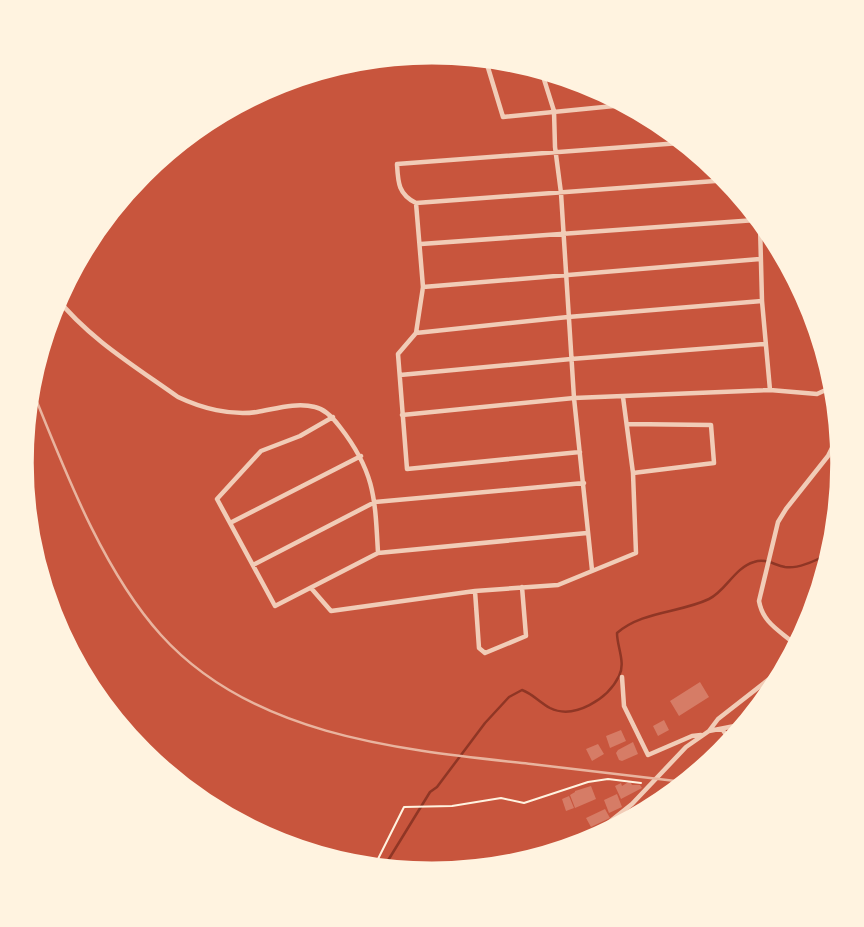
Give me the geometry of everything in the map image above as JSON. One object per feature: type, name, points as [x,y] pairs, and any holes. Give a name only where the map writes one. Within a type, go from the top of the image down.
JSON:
[{"type":"street","points":[[488,67],[503,117],[613,106]]},
{"type":"street","points":[[544,79],[554,111],[574,398],[592,570]]},
{"type":"street","points":[[673,144],[397,164],[399,188],[407,198],[416,203],[716,181]]},
{"type":"street","points":[[416,203],[423,287],[416,333],[398,354],[407,469],[580,452]]},
{"type":"street","points":[[421,244],[750,220]]},
{"type":"street","points":[[760,234],[762,301],[770,390]]},
{"type":"street","points":[[423,287],[760,259]]},
{"type":"street","points":[[416,333],[762,301]]},
{"type":"street","points":[[63,307],[101,341],[178,397],[189,402],[237,413],[277,407],[317,407],[333,417],[361,456],[369,475],[375,502],[379,553]]},
{"type":"street","points":[[400,375],[765,344]]},
{"type":"street","points":[[402,415],[574,398],[770,390],[817,394],[826,390]]},
{"type":"street","points":[[311,588],[331,611],[475,592],[558,585],[636,553],[628,424],[623,397]]},
{"type":"street","points":[[333,417],[300,436],[261,451],[217,499],[275,606],[379,553],[587,533]]},
{"type":"street","points":[[628,424],[711,425],[714,463],[632,473]]},
{"type":"street","points":[[791,641],[761,613],[759,601],[766,567],[778,522],[815,474],[832,446]]},
{"type":"street","points":[[230,523],[361,456]]},
{"type":"street","points":[[253,565],[375,502],[584,483]]},
{"type":"street","points":[[475,592],[479,648],[485,653],[526,636],[522,587]]},
{"type":"street","points":[[622,677],[624,706],[648,755],[692,736],[702,735]]},
{"type":"street","points":[[709,731],[718,719],[770,679]]},
{"type":"street","points":[[608,823],[651,786],[674,757],[702,735],[734,726]]},
{"type":"street","points":[[722,729],[726,735]]},
{"type":"path","points":[[377,860],[404,807],[472,804],[501,798],[524,803],[589,782],[608,779],[632,780],[651,786]]},
{"type":"building","points":[[700,682],[709,697],[679,716],[670,701]]},
{"type":"building","points":[[664,720],[669,730],[658,736],[653,726]]},
{"type":"building","points":[[621,730],[626,741],[610,748],[606,736]]},
{"type":"building","points":[[633,742],[638,754],[619,760],[616,753],[618,750]]},
{"type":"building","points":[[598,744],[604,754],[592,761],[586,749]]},
{"type":"building","points":[[630,781],[632,785],[640,785],[642,788],[621,799],[615,786],[621,783],[622,786]]},
{"type":"building","points":[[591,786],[596,799],[575,808],[570,795]]},
{"type":"building","points":[[617,794],[622,807],[609,813],[604,800]]},
{"type":"building","points":[[569,796],[574,808],[566,811],[562,799]]},
{"type":"building","points":[[605,809],[610,818],[591,827],[586,818]]},
{"type":"waterway","points":[[387,862],[430,792],[437,787],[485,723],[509,697],[522,690],[559,711],[589,705],[607,692],[619,676],[621,660],[617,633],[627,626],[649,616],[709,599],[741,569],[754,562],[795,567],[821,557]]},
{"type":"railway","points":[[37,401],[87,519],[103,551],[140,609],[161,635],[198,669],[240,696],[285,717],[382,744],[482,759],[676,781]]}]
